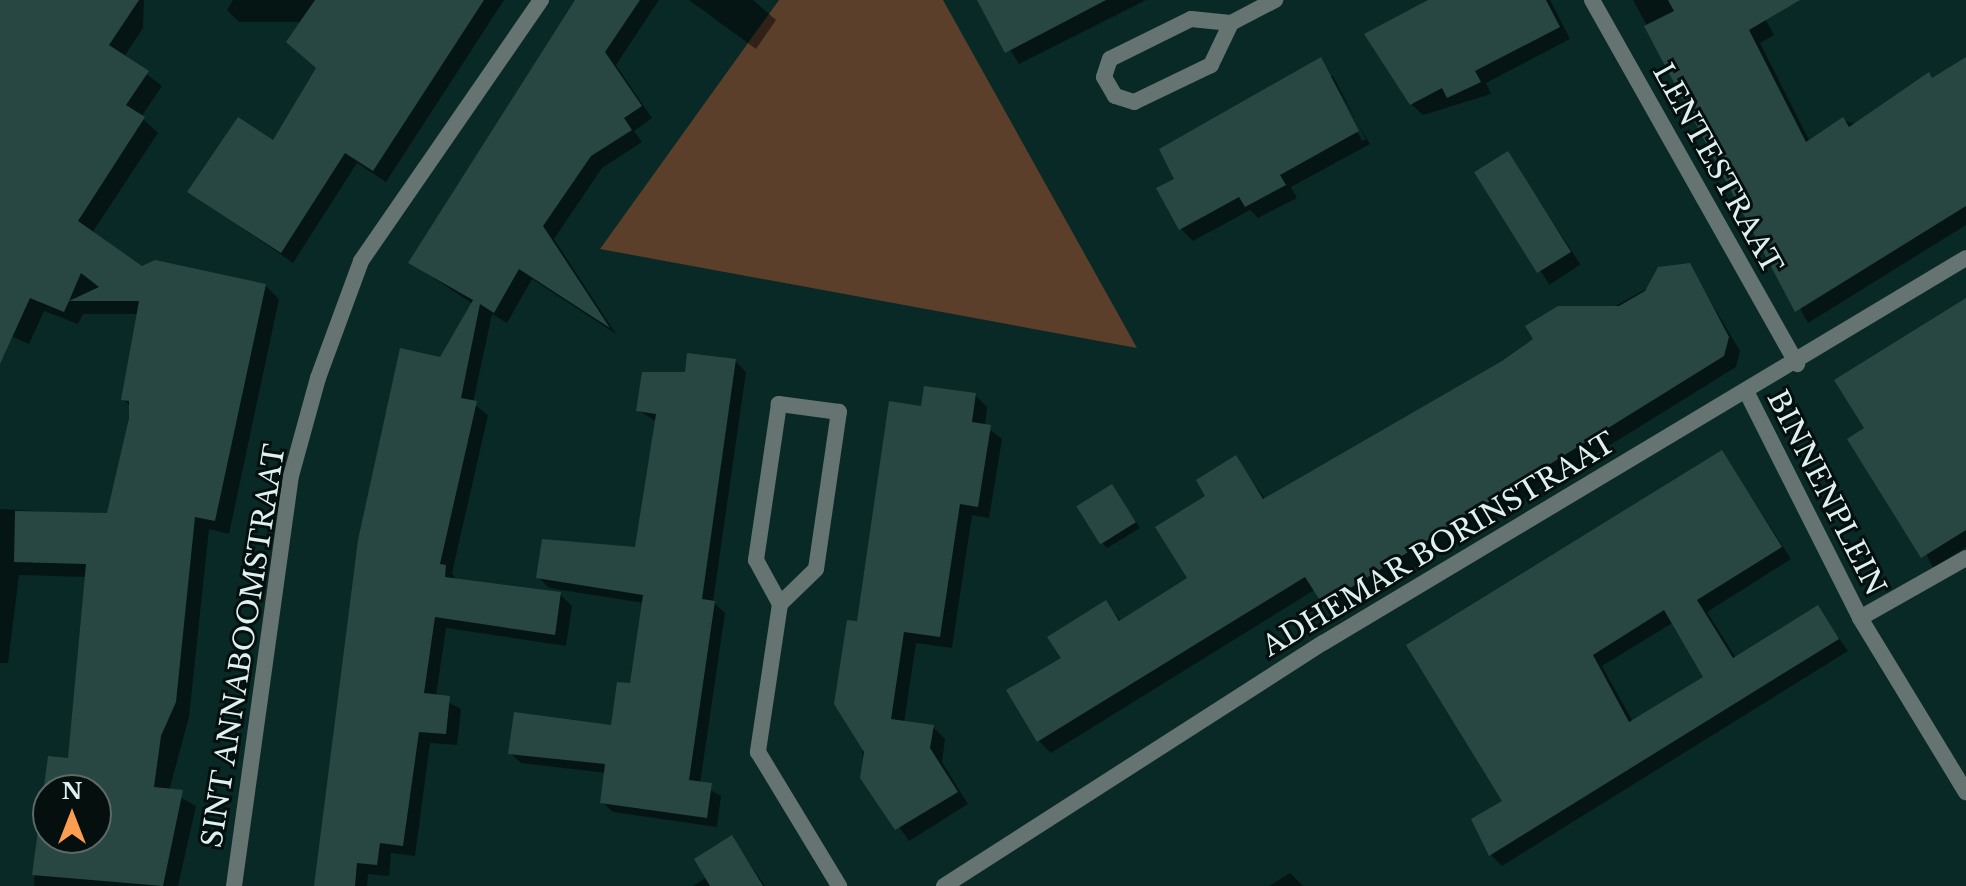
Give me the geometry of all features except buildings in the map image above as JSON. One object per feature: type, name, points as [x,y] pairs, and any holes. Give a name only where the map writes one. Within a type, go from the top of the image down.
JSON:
[{"type":"street","name":"SINT ANNABOOMSTRAAT","points":[[234,886],[291,476],[318,378],[361,261],[541,0]]},
{"type":"street","points":[[1231,23],[1211,65],[1134,102],[1115,96],[1104,77],[1110,59],[1191,19],[1231,23],[1275,0]]},
{"type":"street","name":"LENTESTRAAT","points":[[1592,0],[1797,364]]},
{"type":"street","name":"ADHEMAR BORINSTRAAT","points":[[944,886],[1323,643],[1746,391],[1797,364],[1966,258]]},
{"type":"street","name":"BINNENPLEIN","points":[[1746,391],[1860,618],[1966,792]]},
{"type":"street","points":[[780,604],[816,569],[839,412],[779,404],[756,560],[780,604],[758,752],[839,886]]},
{"type":"street","name":"BINNENPLEIN","points":[[1860,618],[1966,558]]},
{"type":"shaded area","points":[[779,0],[943,0],[1137,348],[600,249]]}]
